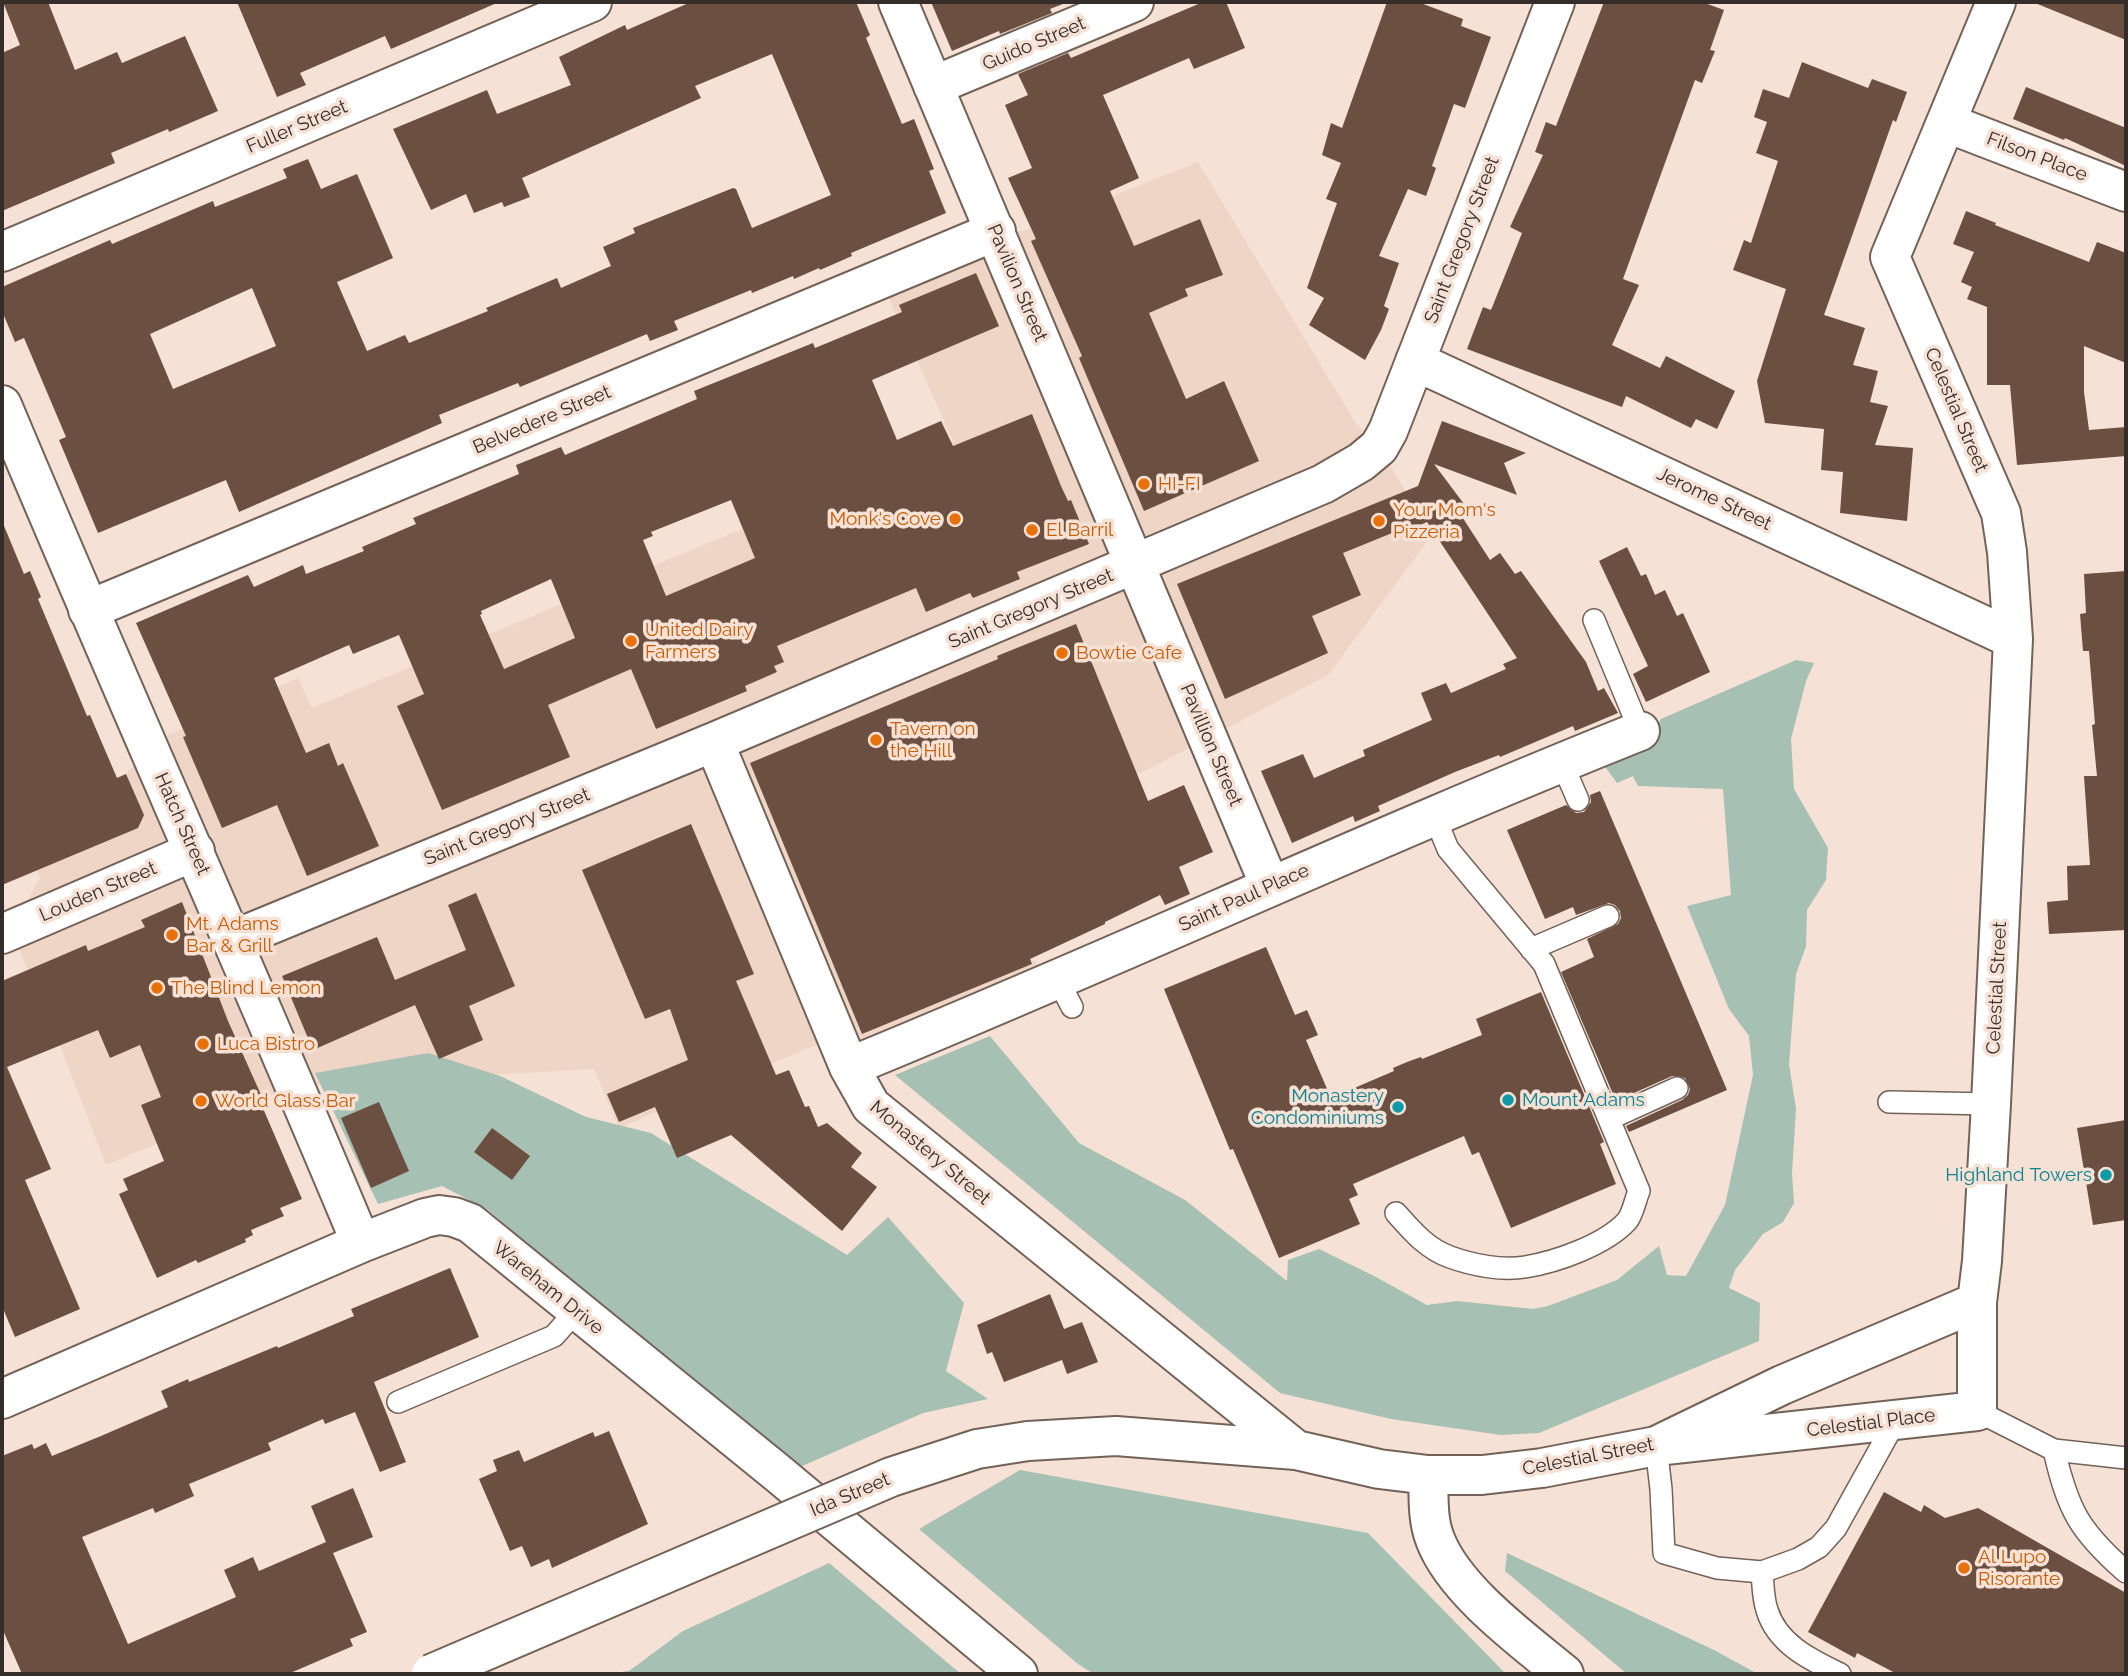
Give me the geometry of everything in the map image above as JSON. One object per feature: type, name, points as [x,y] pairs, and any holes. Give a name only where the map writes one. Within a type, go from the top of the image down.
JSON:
[{"type":"street","name":"Fuller Street","points":[[2,252],[592,2]]},
{"type":"street","name":"Pavilion Street","points":[[898,2],[1136,565]]},
{"type":"street","name":"Guido Street","points":[[933,86],[1134,2]]},
{"type":"street","name":"Saint Gregory Street","points":[[233,940],[1136,565],[1323,484],[1361,462],[1379,447],[1388,431],[1555,2]]},
{"type":"street","name":"Celestial Street","points":[[1296,1450],[1379,1469],[1428,1475],[1482,1475],[1569,1464],[1656,1446],[1782,1385],[1977,1302],[1992,1104],[2012,639],[2007,552],[2001,513],[1890,257],[1996,2]]},
{"type":"street","name":"Filson Place","points":[[1947,123],[2126,192]]},
{"type":"street","name":"Belvedere Street","points":[[88,610],[996,231]]},
{"type":"street","name":"Jerome Street","points":[[1415,360],[2012,639]]},
{"type":"street","name":"Hatch Street","points":[[2,405],[361,1243]]},
{"type":"street","name":"Pavillion Street","points":[[1136,565],[1270,886]]},
{"type":"street","name":"Saint Paul Place","points":[[849,1067],[1065,993],[1270,886],[1434,815],[1640,731]]},
{"type":"street","name":"Monastery Street","points":[[715,742],[863,1095],[879,1114],[1296,1450]]},
{"type":"street","name":"Louden Street","points":[[2,934],[195,852]]},
{"type":"street","name":"Wareham Drive","points":[[2,1399],[361,1243],[425,1218],[439,1215],[454,1217],[470,1223],[1018,1674]]},
{"type":"street","points":[[1977,1302],[1977,1411]]},
{"type":"street","name":"Celestial Place","points":[[1656,1446],[1977,1411]]},
{"type":"street","name":"Ida Street","points":[[431,1674],[891,1477],[977,1448],[1028,1441],[1116,1436],[1296,1450]]},
{"type":"street","points":[[1428,1475],[1431,1526],[1435,1540],[1450,1565],[1485,1606],[1564,1674]]},
{"type":"lane","points":[[1594,620],[1640,731]]},
{"type":"lane","points":[[1562,763],[1578,800]]},
{"type":"lane","points":[[1396,1213],[1419,1239],[1449,1256],[1481,1264],[1524,1267],[1592,1246],[1628,1220],[1639,1191],[1544,964],[1448,849],[1434,815]]},
{"type":"lane","points":[[1531,949],[1608,916]]},
{"type":"lane","points":[[1609,1119],[1677,1088]]},
{"type":"lane","points":[[1889,1102],[1992,1104]]},
{"type":"lane","points":[[398,1402],[554,1336],[576,1311]]},
{"type":"lane","points":[[1977,1411],[2054,1450],[2126,1458]]},
{"type":"lane","points":[[1656,1446],[1664,1553],[1717,1567],[1762,1572],[1798,1559],[1819,1547],[1836,1528],[1896,1420]]},
{"type":"lane","points":[[2054,1450],[2067,1500],[2082,1529],[2126,1572]]},
{"type":"lane","points":[[1762,1572],[1767,1610],[1780,1636],[1810,1659],[1840,1674]]},
{"type":"shaded area","points":[[1198,162],[1355,422],[1379,447],[1432,535],[1328,675],[1034,829],[1029,957],[1058,980],[849,1067],[837,1036],[619,1128],[594,1069],[295,1086],[106,1165],[61,1048],[11,930],[40,878],[15,820],[127,773],[159,739],[298,678],[312,708],[953,441],[880,278],[996,231],[1024,231]]},
{"type":"green space","points":[[1796,660],[1814,663],[1806,681],[1791,739],[1794,789],[1828,848],[1826,880],[1807,910],[1806,946],[1796,974],[1789,1064],[1796,1109],[1792,1173],[1794,1203],[1783,1222],[1763,1234],[1735,1270],[1729,1288],[1760,1303],[1759,1341],[1539,1433],[1501,1435],[1391,1419],[1280,1393],[895,1075],[990,1036],[1079,1143],[1185,1200],[1287,1281],[1288,1260],[1319,1249],[1427,1305],[1457,1301],[1533,1309],[1548,1306],[1617,1280],[1659,1246],[1667,1275],[1686,1276],[1725,1205],[1753,1075],[1749,1036],[1729,1009],[1687,906],[1731,895],[1723,789],[1638,786],[1633,776],[1617,783],[1603,764],[1652,732],[1661,719]]},
{"type":"green space","points":[[428,1053],[500,1076],[586,1117],[651,1133],[847,1255],[888,1217],[964,1303],[946,1371],[988,1399],[923,1413],[791,1471],[488,1210],[442,1186],[378,1204],[315,1073]]},
{"type":"green space","points":[[1020,1470],[1368,1533],[1506,1674],[1094,1674],[1078,1664],[919,1529]]},
{"type":"green space","points":[[1507,1553],[1714,1650],[1758,1674],[1627,1674],[1505,1571]]},
{"type":"green space","points":[[829,1563],[961,1674],[605,1674],[629,1671],[683,1631]]},
{"type":"building","points":[[3,2],[48,2],[75,70],[117,52],[122,63],[185,36],[218,111],[111,153],[115,163],[2,211],[2,53],[20,45]]},
{"type":"building","points":[[237,2],[499,2],[391,49],[385,36],[300,73],[306,85],[277,97]]},
{"type":"building","points":[[691,2],[856,2],[870,35],[866,38],[902,124],[914,119],[934,169],[929,171],[946,213],[851,253],[852,256],[820,270],[819,268],[794,279],[793,276],[752,293],[751,290],[674,321],[678,330],[650,341],[647,334],[520,387],[518,383],[439,415],[442,423],[239,512],[226,480],[98,533],[59,440],[66,437],[24,338],[15,342],[2,311],[2,287],[110,240],[112,244],[213,201],[215,207],[287,178],[283,169],[308,159],[321,189],[357,174],[393,258],[337,282],[367,351],[405,335],[409,343],[488,311],[486,308],[557,278],[561,288],[611,266],[603,247],[635,233],[633,228],[733,188],[736,189],[752,228],[831,195],[772,54],[695,86],[701,98],[522,178],[530,197],[504,207],[502,202],[474,213],[466,194],[431,210],[393,129],[487,90],[497,114],[571,85],[559,57],[625,25],[627,30]],"holes":[[[252,288],[276,346],[173,389],[150,334]]]},
{"type":"building","points":[[931,2],[1068,2],[1050,9],[1052,13],[952,51]]},
{"type":"building","points":[[1203,2],[1226,2],[1245,48],[1194,69],[1189,58],[1103,95],[1139,178],[1110,191],[1134,246],[1200,219],[1223,275],[1185,289],[1188,296],[1149,313],[1186,399],[1224,381],[1259,461],[1144,511],[1079,358],[1082,356],[1031,241],[1036,239],[1008,178],[1032,168],[1005,105],[1028,95],[1018,74],[1068,53],[1071,58]]},
{"type":"building","points":[[1387,2],[1418,2],[1463,19],[1461,26],[1491,37],[1465,108],[1454,104],[1432,166],[1436,168],[1426,196],[1408,189],[1379,256],[1399,263],[1384,306],[1389,309],[1365,360],[1309,325],[1324,298],[1307,288],[1337,203],[1326,199],[1341,163],[1322,155],[1331,123],[1342,128]]},
{"type":"building","points":[[1604,2],[1702,2],[1724,10],[1710,50],[1715,51],[1702,83],[1695,80],[1623,279],[1639,285],[1612,345],[1660,368],[1666,356],[1735,391],[1717,429],[1696,419],[1691,428],[1626,396],[1622,407],[1467,349],[1483,307],[1491,310],[1522,233],[1510,227],[1543,155],[1535,152],[1546,122],[1556,126]]},
{"type":"building","points":[[2126,2],[2126,40],[2035,3]]},
{"type":"building","points":[[1802,62],[1868,88],[1872,79],[1907,92],[1896,122],[1893,120],[1824,315],[1865,328],[1853,365],[1878,371],[1870,402],[1888,406],[1875,445],[1913,448],[1907,521],[1840,513],[1843,472],[1821,470],[1824,429],[1765,423],[1757,381],[1786,289],[1733,270],[1744,240],[1751,243],[1778,161],[1756,153],[1767,122],[1754,117],[1763,89],[1789,98]]},
{"type":"building","points":[[2026,87],[2126,128],[2126,166],[2065,138],[2064,140],[2013,119]]},
{"type":"building","points":[[1966,211],[2089,262],[2097,242],[2126,253],[2126,363],[2084,346],[2084,392],[2089,430],[2126,427],[2126,456],[2017,465],[2010,385],[1987,385],[1987,307],[1967,299],[1972,287],[1961,282],[1974,252],[1953,244]]},
{"type":"building","points":[[976,273],[999,326],[872,380],[897,440],[941,421],[953,446],[1032,414],[1061,486],[1068,501],[1071,500],[1089,544],[1017,572],[1020,579],[973,598],[970,593],[926,612],[916,588],[777,646],[784,662],[774,666],[777,672],[745,686],[747,691],[656,729],[631,669],[548,705],[570,757],[442,810],[397,706],[424,694],[399,635],[353,654],[349,645],[274,678],[306,753],[329,743],[338,766],[343,763],[379,846],[307,876],[277,805],[222,828],[183,737],[186,736],[136,623],[248,575],[254,587],[303,565],[306,574],[364,551],[362,547],[416,524],[413,518],[519,474],[516,465],[561,447],[565,455],[697,399],[694,391],[813,343],[815,348],[902,312],[899,305]],"holes":[[[731,500],[755,558],[666,596],[643,540],[653,536],[651,532]],[[551,579],[575,638],[504,669],[480,615],[481,611]]]},
{"type":"building","points":[[1442,421],[1526,453],[1504,463],[1517,495],[1434,464],[1464,504],[1457,509],[1490,560],[1500,553],[1515,574],[1521,571],[1586,662],[1598,691],[1604,688],[1618,713],[1575,731],[1573,726],[1500,757],[1499,755],[1455,772],[1378,806],[1380,811],[1355,822],[1353,816],[1292,843],[1261,771],[1303,754],[1314,778],[1365,756],[1363,750],[1432,720],[1421,693],[1446,683],[1451,693],[1506,669],[1503,664],[1517,658],[1427,522],[1398,535],[1397,531],[1343,553],[1361,595],[1312,616],[1328,653],[1225,699],[1177,584],[1418,486]]},
{"type":"building","points":[[2,521],[24,574],[30,571],[41,597],[38,599],[87,716],[90,715],[117,778],[126,774],[144,815],[138,828],[2,885]]},
{"type":"building","points":[[1627,547],[1641,576],[1646,574],[1655,595],[1665,590],[1677,616],[1683,613],[1710,672],[1646,702],[1633,674],[1648,666],[1599,561]]},
{"type":"building","points":[[2126,571],[2126,930],[2049,934],[2047,902],[2068,900],[2067,866],[2090,865],[2084,776],[2097,776],[2089,651],[2083,651],[2080,614],[2086,613],[2084,574]]},
{"type":"building","points":[[1076,624],[1148,801],[1184,785],[1213,852],[1179,867],[1190,894],[1165,905],[1160,895],[1030,959],[1032,964],[862,1034],[750,763]]},
{"type":"building","points":[[1600,791],[1727,1090],[1629,1132],[1626,1126],[1682,1100],[1690,1089],[1685,1078],[1672,1076],[1616,1101],[1561,972],[1594,957],[1587,939],[1618,924],[1620,911],[1609,903],[1576,915],[1573,907],[1545,919],[1507,830],[1566,805],[1576,813],[1584,812],[1591,802],[1590,795]]},
{"type":"building","points":[[691,824],[754,974],[736,981],[776,1075],[789,1070],[805,1107],[809,1106],[818,1127],[827,1123],[862,1153],[851,1167],[877,1187],[842,1231],[731,1135],[677,1158],[655,1107],[619,1122],[607,1094],[688,1060],[670,1009],[645,1019],[582,870]]},
{"type":"building","points":[[476,893],[515,986],[469,1006],[483,1040],[439,1059],[415,1005],[313,1050],[282,976],[377,937],[395,980],[466,950],[448,905]]},
{"type":"building","points":[[182,902],[228,1021],[262,1097],[259,1099],[302,1199],[280,1208],[284,1216],[251,1230],[253,1235],[245,1239],[246,1242],[157,1278],[119,1194],[128,1190],[123,1179],[164,1161],[141,1105],[161,1097],[140,1045],[110,1058],[98,1030],[7,1067],[51,1169],[25,1180],[80,1309],[15,1337],[2,1306],[2,981],[86,945],[88,951],[145,927],[141,920]]},
{"type":"building","name":"Monastery Condominiums","points":[[1266,947],[1295,1015],[1307,1010],[1318,1035],[1306,1040],[1331,1098],[1394,1071],[1393,1068],[1407,1062],[1421,1057],[1422,1059],[1482,1035],[1476,1019],[1541,992],[1604,1142],[1600,1144],[1616,1184],[1511,1228],[1479,1152],[1472,1155],[1464,1136],[1353,1184],[1358,1195],[1349,1199],[1360,1224],[1279,1258],[1233,1149],[1230,1150],[1164,989]]},
{"type":"building","points":[[379,1102],[409,1171],[371,1188],[341,1118]]},
{"type":"building","name":"Highland Towers","points":[[2126,1120],[2126,1220],[2093,1225],[2077,1128]]},
{"type":"building","points":[[492,1128],[530,1156],[512,1180],[474,1152]]},
{"type":"building","points":[[450,1268],[479,1337],[374,1382],[406,1462],[380,1472],[355,1412],[325,1424],[323,1419],[268,1443],[271,1450],[189,1484],[194,1496],[155,1513],[153,1508],[82,1537],[128,1644],[236,1597],[224,1570],[253,1557],[259,1571],[326,1542],[311,1506],[353,1488],[373,1537],[333,1553],[367,1632],[350,1639],[353,1646],[288,1674],[22,1674],[2,1628],[2,1456],[32,1444],[34,1449],[46,1443],[52,1456],[101,1436],[168,1407],[161,1391],[277,1346],[278,1348],[354,1316],[351,1309]]},
{"type":"building","points":[[1050,1294],[1064,1329],[1082,1322],[1098,1362],[1067,1374],[1062,1360],[1004,1382],[992,1352],[987,1354],[977,1325]]},
{"type":"building","points":[[609,1431],[648,1524],[552,1568],[549,1559],[531,1567],[522,1546],[510,1551],[479,1479],[497,1471],[493,1460],[519,1450],[524,1462],[593,1432],[595,1437]]},
{"type":"building","name":"Al Lupo Risorante","points":[[1884,1492],[1921,1512],[1924,1505],[1945,1518],[1978,1508],[2126,1593],[2126,1674],[1897,1674],[1857,1653],[1855,1658],[1808,1632]]},
{"type":"place","name":"HI-FI","points":[[1144,484]]},
{"type":"place","name":"Monk's Cove","points":[[955,519]]},
{"type":"place","name":"Your Mom's Pizzeria","points":[[1379,521]]},
{"type":"place","name":"El Barril","points":[[1032,530]]},
{"type":"place","name":"United Dairy Farmers","points":[[631,641]]},
{"type":"place","name":"Bowtie Cafe","points":[[1062,653]]},
{"type":"place","name":"Tavern on the Hill","points":[[876,740]]},
{"type":"place","name":"Mt. Adams Bar & Grill","points":[[172,935]]},
{"type":"place","name":"The Blind Lemon","points":[[157,988]]},
{"type":"place","name":"Luca Bistro","points":[[203,1044]]},
{"type":"place","name":"Mount Adams","points":[[1508,1100]]},
{"type":"place","name":"World Glass Bar","points":[[201,1101]]},
{"type":"place","name":"Monastery Condominiums","points":[[1398,1107]]},
{"type":"place","name":"Highland Towers","points":[[2106,1175]]},
{"type":"place","name":"Al Lupo Risorante","points":[[1964,1568]]}]
